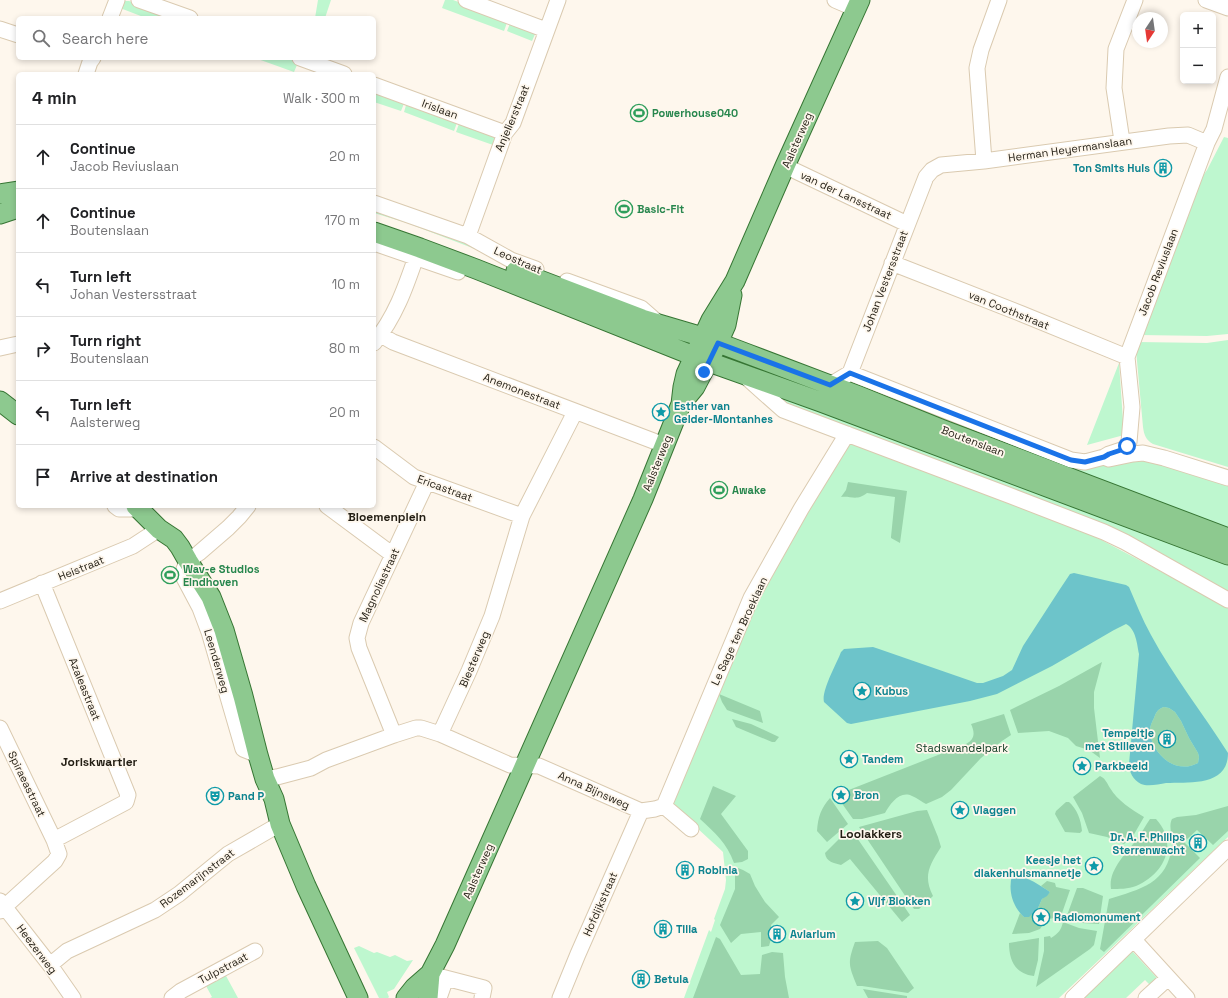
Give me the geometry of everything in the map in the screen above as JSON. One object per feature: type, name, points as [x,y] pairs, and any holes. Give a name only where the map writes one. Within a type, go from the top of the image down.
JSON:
[{"type":"main road","name":"Aalsterweg","points":[[428,998],[438,976],[445,945],[524,766],[535,761],[552,721],[555,694],[643,499],[681,404],[695,387],[702,359],[711,340],[711,320],[735,281],[858,4]]},
{"type":"main road","points":[[0,194],[16,191]]},
{"type":"main road","points":[[0,214],[16,209]]},
{"type":"main road","name":"Leostraat","points":[[376,221],[425,237],[642,319],[711,340]]},
{"type":"main road","name":"Leostraat","points":[[376,233],[532,291],[702,359]]},
{"type":"main road","name":"Boutenslaan","points":[[711,340],[1228,538]]},
{"type":"main road","name":"Boutenslaan","points":[[702,359],[844,410],[1228,556]]},
{"type":"main road","name":"Leenderweg","points":[[139,508],[159,529],[172,537],[180,547],[211,598],[224,630],[243,696],[250,752],[266,783],[271,809],[279,820],[306,886],[358,998]]},
{"type":"main road","name":"Aalsterweg","points":[[406,998],[414,988],[438,976]]},
{"type":"street","points":[[111,16],[117,0]]},
{"type":"street","points":[[139,0],[184,16]]},
{"type":"street","points":[[466,0],[546,30]]},
{"type":"street","name":"Anjelierstraat","points":[[468,236],[505,133],[513,123],[558,0]]},
{"type":"street","points":[[835,0],[858,4]]},
{"type":"street","points":[[984,161],[977,68],[981,50],[999,0]]},
{"type":"street","points":[[1122,141],[1114,88],[1116,49],[1135,0]]},
{"type":"street","points":[[1206,0],[1228,8]]},
{"type":"street","points":[[0,29],[16,34]]},
{"type":"street","points":[[306,60],[338,72]]},
{"type":"street","name":"Jacob Reviuslaan","points":[[1104,457],[1124,449],[1130,438],[1132,407],[1126,357],[1207,142],[1214,129],[1228,77]]},
{"type":"street","name":"Irislaan","points":[[376,86],[505,133]]},
{"type":"street","name":"Herman Heyermanslaan","points":[[932,170],[941,165],[984,161],[1122,141],[1169,136],[1188,135],[1207,142]]},
{"type":"street","name":"van der Lansstraat","points":[[785,166],[908,224]]},
{"type":"street","name":"Johan Vestersstraat","points":[[850,373],[926,177],[932,170]]},
{"type":"street","name":"Leostraat","points":[[376,203],[468,236],[511,260],[641,308],[659,323]]},
{"type":"street","name":"Leostraat","points":[[376,244],[505,290],[532,291]]},
{"type":"street","points":[[377,339],[402,298],[416,257]]},
{"type":"street","name":"van Coothstraat","points":[[892,263],[1015,311],[1126,357]]},
{"type":"street","name":"Anemonestraat","points":[[377,339],[393,342],[664,445]]},
{"type":"street","points":[[0,348],[16,344]]},
{"type":"street","points":[[830,385],[850,373]]},
{"type":"street","name":"Boutenslaan","points":[[850,373],[1071,460],[1085,462],[1104,457],[1109,459],[1143,453],[1228,478]]},
{"type":"street","name":"Boutenslaan","points":[[744,374],[783,410],[1104,532],[1125,542],[1228,600]]},
{"type":"street","name":"Biesterweg","points":[[440,734],[492,616],[522,516],[575,412]]},
{"type":"street","name":"Le Sage ten Broeklaan","points":[[664,806],[751,598],[801,509],[847,434]]},
{"type":"street","name":"Ericastraat","points":[[376,448],[414,477],[522,516]]},
{"type":"street","name":"Magnoliastraat","points":[[394,735],[359,648],[357,638],[361,623],[427,482]]},
{"type":"street","name":"Leenderweg","points":[[117,508],[119,510],[132,508]]},
{"type":"street","points":[[188,561],[200,553],[228,528],[246,508]]},
{"type":"street","points":[[330,508],[393,555]]},
{"type":"street","name":"Heistraat","points":[[0,601],[133,546],[159,529]]},
{"type":"street","name":"Azaleastraat","points":[[42,583],[128,795],[126,802],[54,840]]},
{"type":"street","name":"Spiraeastraat","points":[[0,728],[54,840],[59,854],[56,861],[2,907]]},
{"type":"street","points":[[266,783],[277,777],[312,768],[326,760],[416,728],[421,728],[440,734]]},
{"type":"street","name":"Anna Bijnsweg","points":[[440,734],[510,765],[539,766],[641,810],[655,809],[664,806]]},
{"type":"street","points":[[664,806],[691,829]]},
{"type":"street","name":"Hofdijkstraat","points":[[560,998],[641,810]]},
{"type":"street","name":"Rozemarijnstraat","points":[[50,965],[67,951],[155,910],[179,894],[236,848],[279,820]]},
{"type":"street","points":[[1073,998],[1228,848]]},
{"type":"street","name":"Heezerweg","points":[[2,907],[50,965],[73,998]]},
{"type":"street","points":[[1134,940],[1188,998]]},
{"type":"street","name":"Tulpstraat","points":[[172,998],[181,991],[255,951]]},
{"type":"street","points":[[438,976],[483,993]]},
{"type":"street","name":"Aalsterweg","points":[[438,976],[439,998]]},
{"type":"street","points":[[1146,998],[1168,978]]},
{"type":"green space","points":[[318,0],[331,0],[326,16],[315,16]]},
{"type":"green space","points":[[445,0],[453,0],[508,20],[504,31],[442,8]]},
{"type":"green space","points":[[124,1],[129,1],[172,16],[141,16],[120,8]]},
{"type":"green space","points":[[511,21],[536,32],[532,41],[507,31]]},
{"type":"green space","points":[[261,60],[294,60],[297,65],[294,72]]},
{"type":"green space","points":[[376,91],[405,101],[401,111],[376,103]]},
{"type":"green space","points":[[407,102],[458,120],[454,131],[404,112]]},
{"type":"green space","points":[[460,121],[496,137],[493,145],[456,132]]},
{"type":"green space","points":[[1224,137],[1228,138],[1228,334],[1207,336],[1140,335],[1198,183],[1207,170]]},
{"type":"green space","points":[[376,207],[465,239],[504,260],[407,223],[376,214]]},
{"type":"green space","points":[[1228,340],[1228,467],[1153,444],[1149,441],[1143,427],[1136,350],[1138,342],[1207,343]]},
{"type":"green space","points":[[1119,363],[1124,435],[1087,445]]},
{"type":"green space","points":[[767,388],[1228,561],[1228,595],[1049,503],[787,404]]},
{"type":"green space","points":[[920,408],[965,428],[1074,466],[1133,456],[1228,481],[1228,533],[948,427]]},
{"type":"green space","name":"Stadswandelpark","points":[[850,435],[1073,525],[1228,607],[1228,837],[1059,998],[684,998],[709,930],[711,932],[725,889],[726,880],[723,852],[669,802],[757,601]]},
{"type":"green space","points":[[848,482],[907,491],[900,543],[891,538],[895,497],[867,493],[857,498],[841,497],[846,490]]},
{"type":"green space","points":[[1102,662],[1094,692],[1094,708],[1100,758],[1089,750],[1076,746],[1068,738],[1049,731],[1018,733],[1010,710],[1059,686]]},
{"type":"green space","points":[[719,694],[760,711],[763,723],[727,710]]},
{"type":"green space","points":[[1164,707],[1175,712],[1181,721],[1198,753],[1198,763],[1190,766],[1174,765],[1167,761],[1156,749],[1152,741],[1150,727],[1156,712]]},
{"type":"green space","points":[[1004,714],[1011,735],[981,758],[951,790],[942,797],[926,804],[912,796],[903,795],[893,802],[885,813],[862,819],[853,819],[836,795],[966,744],[973,738],[971,724]]},
{"type":"green space","points":[[732,719],[751,724],[779,737],[775,742],[772,742],[736,727]]},
{"type":"green space","points":[[1100,776],[1105,779],[1113,793],[1121,801],[1144,817],[1133,836],[1124,844],[1107,837],[1089,833],[1082,813],[1073,797]]},
{"type":"green space","points":[[713,786],[736,796],[721,814],[748,851],[748,859],[742,862],[734,863],[724,844],[700,819]]},
{"type":"green space","points":[[830,798],[848,824],[827,842],[817,831],[820,813]]},
{"type":"green space","points":[[1066,802],[1069,802],[1072,805],[1078,815],[1082,831],[1080,833],[1065,832],[1055,814],[1056,811]]},
{"type":"green space","points":[[1228,806],[1228,831],[1213,845],[1197,830],[1184,842],[1200,858],[1104,952],[1100,949],[1109,899],[1142,888],[1158,877],[1165,868],[1172,845],[1170,825],[1172,819],[1196,815]]},
{"type":"green space","points":[[927,810],[941,847],[933,860],[928,877],[928,883],[933,896],[919,909],[914,909],[859,827],[917,811]]},
{"type":"green space","points":[[1150,819],[1156,819],[1167,838],[1167,848],[1161,866],[1146,881],[1136,886],[1111,889],[1112,875],[1115,869]]},
{"type":"green space","points":[[850,831],[853,832],[910,915],[902,922],[850,859],[841,865],[831,862],[827,858],[825,853],[842,836]]},
{"type":"green space","points":[[738,868],[750,874],[755,886],[765,902],[779,917],[771,925],[772,935],[769,946],[761,947],[761,932],[741,934],[731,943],[720,925],[735,889],[735,869]]},
{"type":"green space","points":[[1047,881],[1055,883],[1056,887],[1070,890],[1061,916],[1046,920],[1040,929],[1029,933],[1012,934],[1020,913],[1024,917],[1038,908],[1042,899],[1050,892],[1041,886]]},
{"type":"green space","points":[[1077,888],[1083,888],[1103,896],[1099,924],[1082,923],[1066,918]]},
{"type":"green space","points":[[1063,922],[1079,928],[1097,931],[1094,945],[1036,987],[1044,951],[1044,937],[1050,936],[1051,938],[1056,935]]},
{"type":"green space","points":[[716,937],[720,939],[741,975],[760,974],[762,955],[772,952],[783,953],[789,998],[693,998]]},
{"type":"green space","points":[[1039,938],[1038,960],[1034,976],[1027,975],[1014,965],[1010,955],[1009,943]]},
{"type":"green space","points":[[878,941],[887,948],[914,988],[908,993],[857,986],[850,965],[855,942]]},
{"type":"green space","points":[[359,946],[374,953],[377,952],[390,957],[395,955],[407,961],[413,960],[394,989],[387,992],[388,998],[379,998],[354,948]]},
{"type":"green space","points":[[1132,951],[1157,978],[1150,985],[1145,980],[1126,998],[1083,998]]},
{"type":"green space","points":[[225,974],[238,998],[210,998],[212,997],[205,984]]},
{"type":"green space","points":[[863,989],[907,996],[907,998],[868,998]]},
{"type":"water","points":[[1074,573],[1129,587],[1145,623],[1160,650],[1178,680],[1209,723],[1228,753],[1226,764],[1222,772],[1214,777],[1196,782],[1154,785],[1141,784],[1132,776],[1129,764],[1139,654],[1134,633],[1126,624],[1052,666],[997,694],[970,701],[851,724],[847,723],[824,702],[827,684],[841,652],[844,649],[873,647],[977,683],[983,683],[1003,676],[1012,670],[1023,646],[1070,574]],"holes":[[[1164,707],[1175,712],[1181,721],[1198,753],[1198,763],[1190,766],[1174,765],[1167,761],[1156,749],[1150,733],[1151,725],[1159,710]]]},
{"type":"water","points":[[1012,875],[1037,883],[1050,892],[1042,899],[1038,908],[1029,917],[1024,917],[1016,908],[1012,898],[1010,886]]},
{"type":"place","name":"Powerhouse040","points":[[639,113]]},
{"type":"place","name":"Ton Smits Huis","points":[[1163,168]]},
{"type":"place","name":"Basic-Fit","points":[[624,209]]},
{"type":"place","name":"Esther van Gelder-Montanhes","points":[[661,412]]},
{"type":"place","name":"Awake","points":[[719,490]]},
{"type":"place","name":"Wav-e Studios Eindhoven","points":[[170,575]]},
{"type":"place","name":"Kubus","points":[[862,691]]},
{"type":"place","name":"Tempeltje met Stilleven","points":[[1167,739]]},
{"type":"place","name":"Tandem","points":[[849,759]]},
{"type":"place","name":"Parkbeeld","points":[[1082,766]]},
{"type":"place","name":"Bron","points":[[841,795]]},
{"type":"place","name":"Pand P","points":[[215,796]]},
{"type":"place","name":"Vlaggen","points":[[960,810]]},
{"type":"place","name":"Dr. A. F. Philips Sterrenwacht","points":[[1198,843]]},
{"type":"place","name":"Keesje het diakenhuismannetje","points":[[1094,866]]},
{"type":"place","name":"Robinia","points":[[685,870]]},
{"type":"place","name":"Vijf Blokken","points":[[855,901]]},
{"type":"place","name":"Radiomonument","points":[[1041,917]]},
{"type":"place","name":"Tilia","points":[[663,929]]},
{"type":"place","name":"Aviarium","points":[[777,934]]},
{"type":"place","name":"Betula","points":[[641,979]]},
{"type":"district","name":"Bloemenplein","points":[[387,517]]},
{"type":"district","name":"Joriskwartier","points":[[99,762]]},
{"type":"district","name":"Looiakkers","points":[[871,834]]},
{"type":"route","points":[[704,372],[718,343],[830,385],[850,373],[1071,460],[1085,462],[1104,457],[1124,449],[1127,446]]}]
